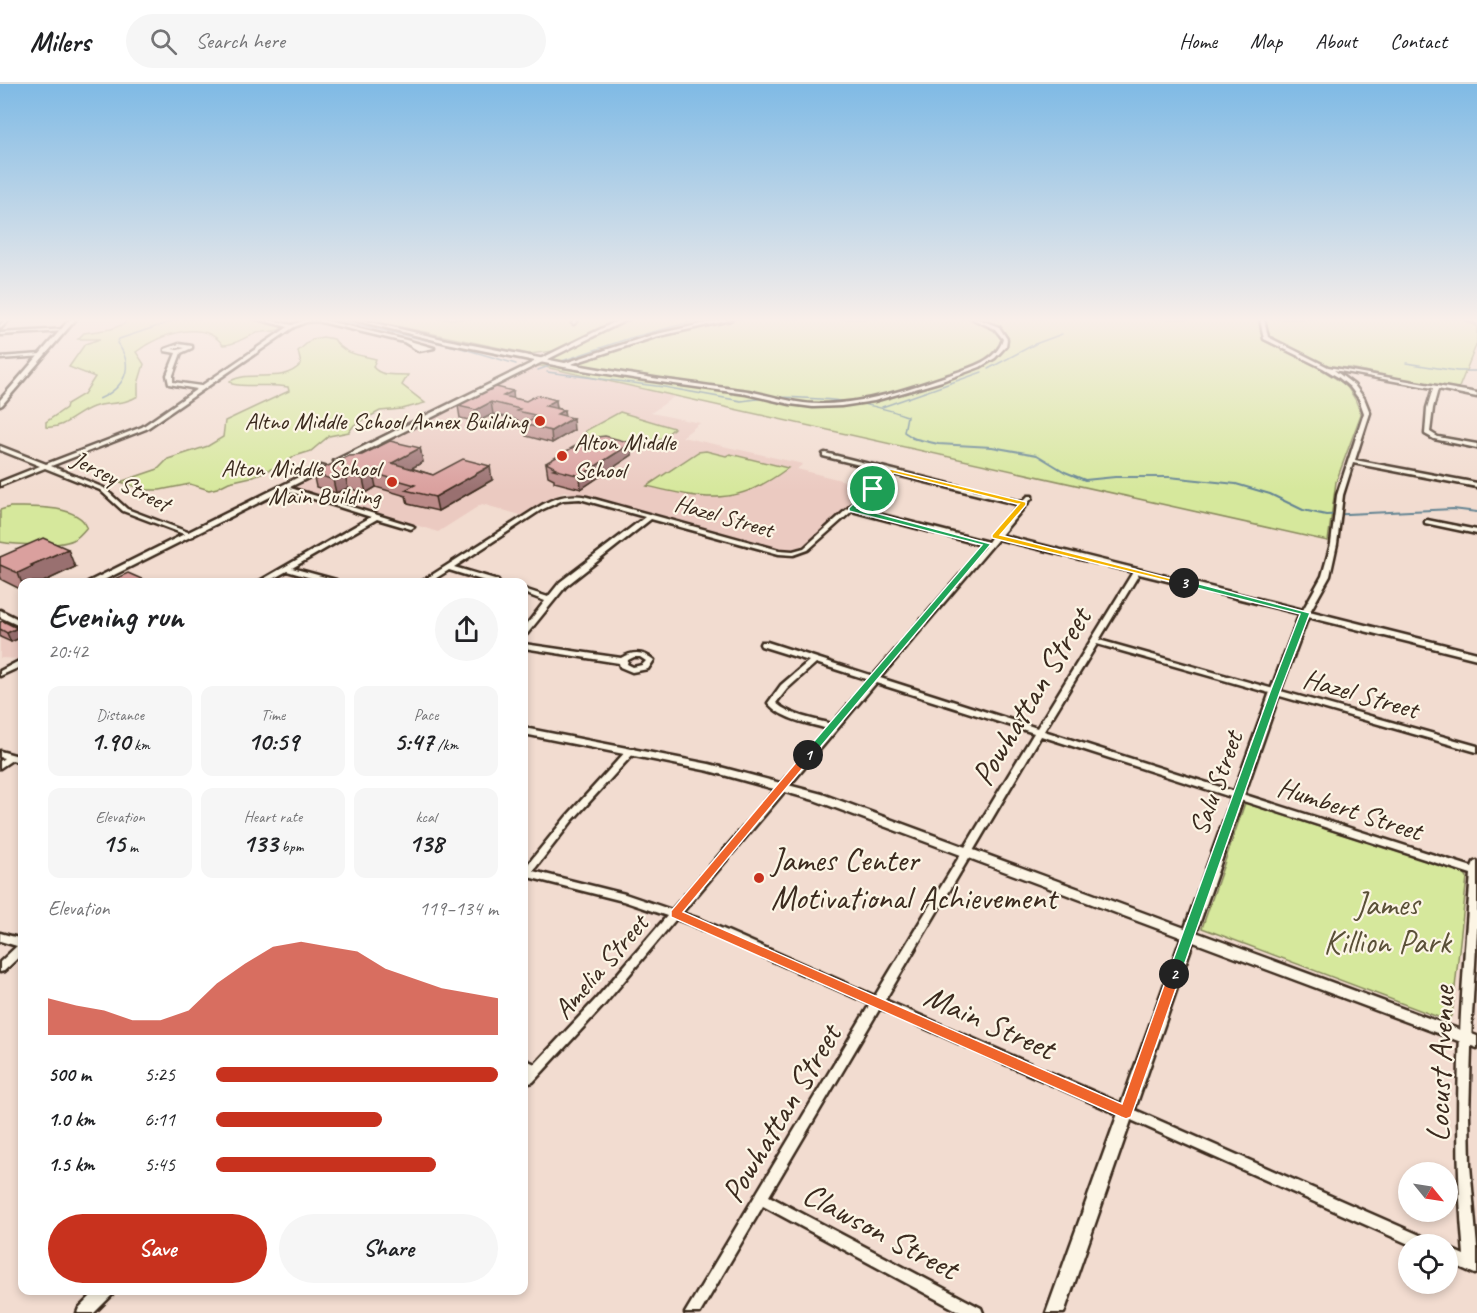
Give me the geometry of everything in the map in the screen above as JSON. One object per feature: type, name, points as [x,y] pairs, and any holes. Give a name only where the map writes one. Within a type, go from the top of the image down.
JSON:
[{"type":"main road","points":[[0,404],[24,376]]},
{"type":"main road","points":[[101,578],[507,376]]},
{"type":"main road","points":[[0,613],[18,619]]},
{"type":"main road","points":[[1305,613],[1477,656]]},
{"type":"main road","name":"Salu Street","points":[[1055,1313],[1188,935],[1305,613]]},
{"type":"main road","points":[[0,627],[18,621]]},
{"type":"main road","points":[[528,732],[631,751],[782,786],[1471,1040]]},
{"type":"street","points":[[170,376],[171,383],[202,388]]},
{"type":"street","points":[[0,484],[139,430],[219,376]]},
{"type":"street","points":[[627,376],[744,392],[797,404],[839,405],[863,401],[947,376]]},
{"type":"street","name":"Salu Street","points":[[1305,613],[1326,576],[1334,544],[1340,495],[1367,418],[1366,407],[1350,385],[1336,376]]},
{"type":"street","points":[[1373,376],[1477,395]]},
{"type":"street","points":[[1436,387],[1430,408],[1427,431],[1429,435],[1477,446]]},
{"type":"street","name":"Jersey Street","points":[[0,448],[102,489],[125,510],[191,535]]},
{"type":"street","points":[[825,455],[893,471]]},
{"type":"street","points":[[1351,461],[1477,485]]},
{"type":"street","points":[[851,509],[893,471]]},
{"type":"street","name":"Amelia Street","points":[[529,1070],[557,1050],[600,1002],[1026,500],[893,471]]},
{"type":"street","points":[[284,488],[375,518],[411,527]]},
{"type":"street","name":"Hazel Street","points":[[448,567],[539,509],[557,499],[570,496],[779,552],[797,552],[807,549],[851,509]]},
{"type":"street","points":[[851,509],[987,544]]},
{"type":"street","points":[[528,627],[549,600],[578,572],[651,516]]},
{"type":"street","points":[[269,578],[375,518]]},
{"type":"street","points":[[1428,522],[1477,532]]},
{"type":"street","points":[[995,536],[1305,613]]},
{"type":"street","points":[[431,578],[448,567],[482,578]]},
{"type":"street","points":[[286,568],[320,578]]},
{"type":"street","name":"Powhattan Street","points":[[692,1313],[1137,571]]},
{"type":"street","points":[[528,592],[549,600]]},
{"type":"street","name":"Hazel Street","points":[[1095,641],[1477,749]]},
{"type":"street","name":"Humbert Street","points":[[764,644],[1477,872]]},
{"type":"street","points":[[528,647],[623,661]]},
{"type":"street","points":[[815,660],[784,687],[772,704],[776,709],[832,727]]},
{"type":"street","points":[[0,674],[18,665]]},
{"type":"street","points":[[528,868],[631,751]]},
{"type":"street","points":[[0,754],[18,759]]},
{"type":"street","points":[[0,765],[11,757]]},
{"type":"street","name":"Locust Avenue","points":[[1474,1267],[1465,1214],[1477,864]]},
{"type":"street","name":"Main Street","points":[[528,874],[625,898],[675,914],[1401,1234]]},
{"type":"street","points":[[0,937],[18,942]]},
{"type":"street","points":[[0,968],[18,952]]},
{"type":"street","name":"Clawson Street","points":[[760,1198],[976,1313]]},
{"type":"street","points":[[1458,1260],[1474,1267]]},
{"type":"street","points":[[84,1313],[102,1295]]},
{"type":"shaded area","name":"Alton Middle School","points":[[514,376],[587,376],[675,396],[651,413],[700,423],[682,437],[803,464],[797,469],[869,487],[807,544],[788,550],[564,491],[524,516],[482,504],[438,532],[297,488]]},
{"type":"shaded area","points":[[0,621],[18,629],[18,659],[0,658]]},
{"type":"green space","points":[[93,376],[140,376],[138,396],[127,401],[93,407],[59,426],[46,427],[46,422],[66,408],[67,404],[84,394],[95,377]]},
{"type":"green space","points":[[407,376],[402,385],[425,403],[402,409],[380,411],[354,425],[349,432],[329,436],[311,451],[295,456],[284,464],[217,488],[209,490],[190,484],[147,490],[120,482],[158,469],[168,459],[208,446],[223,437],[225,421],[289,391],[288,387],[239,385],[232,384],[230,381],[239,378]]},
{"type":"green space","points":[[587,376],[1332,376],[1346,385],[1361,414],[1336,482],[1328,541]]},
{"type":"green space","points":[[1391,376],[1464,376],[1458,390]]},
{"type":"green space","points":[[620,412],[674,428],[664,437],[640,449],[588,437],[585,431]]},
{"type":"green space","points":[[706,451],[726,456],[730,454],[788,468],[769,481],[736,495],[704,497],[647,486],[698,452]]},
{"type":"green space","points":[[10,507],[41,507],[64,511],[74,514],[87,527],[73,540],[58,544],[0,542],[0,510]]},
{"type":"green space","name":"James Killion Park","points":[[1245,803],[1464,873],[1467,877],[1450,1017],[1438,1017],[1202,928]]},
{"type":"building","points":[[496,387],[513,391],[503,396],[526,401],[537,395],[556,400],[545,406],[564,410],[557,414],[573,418],[551,431],[524,424],[536,418],[532,417],[535,415],[517,411],[520,409],[491,402],[476,410],[458,406]]},
{"type":"building","points":[[605,436],[632,443],[580,476],[553,469],[556,468],[546,463],[589,438]]},
{"type":"building","points":[[390,441],[420,448],[392,463],[433,475],[463,459],[490,466],[435,497],[405,490],[415,485],[373,473],[363,479],[345,474],[333,480],[313,473],[349,456],[362,455]]},
{"type":"building","points":[[43,538],[68,549],[18,573],[0,565],[0,557]]},
{"type":"building","points":[[128,573],[139,578],[117,578]]},
{"type":"building","points":[[3,621],[17,628],[7,633],[0,629],[0,622]]},
{"type":"waterway","points":[[99,399],[115,389],[124,376]]},
{"type":"waterway","points":[[581,376],[664,387],[741,401],[765,398]]},
{"type":"waterway","points":[[882,407],[970,376]]},
{"type":"waterway","points":[[773,397],[841,401],[874,406],[907,416],[904,432],[914,439]]},
{"type":"waterway","points":[[914,439],[938,444],[992,447],[1037,455],[1065,472],[1085,480],[1115,477],[1169,477],[1236,484],[1270,494],[1303,510],[1326,515],[1453,509],[1477,512]]},
{"type":"place","name":"Altno Middle School Annex Building","points":[[540,421]]},
{"type":"place","name":"Alton Middle School","points":[[562,456]]},
{"type":"place","name":"Alton Middle School Main Building","points":[[392,482]]},
{"type":"place","name":"James Center Motivational Achievement","points":[[759,878]]},
{"type":"route","points":[[893,471],[1013,500],[1023,504],[995,536],[1305,613],[1126,1112],[675,914],[987,544],[851,509],[873,489],[893,471]]}]
